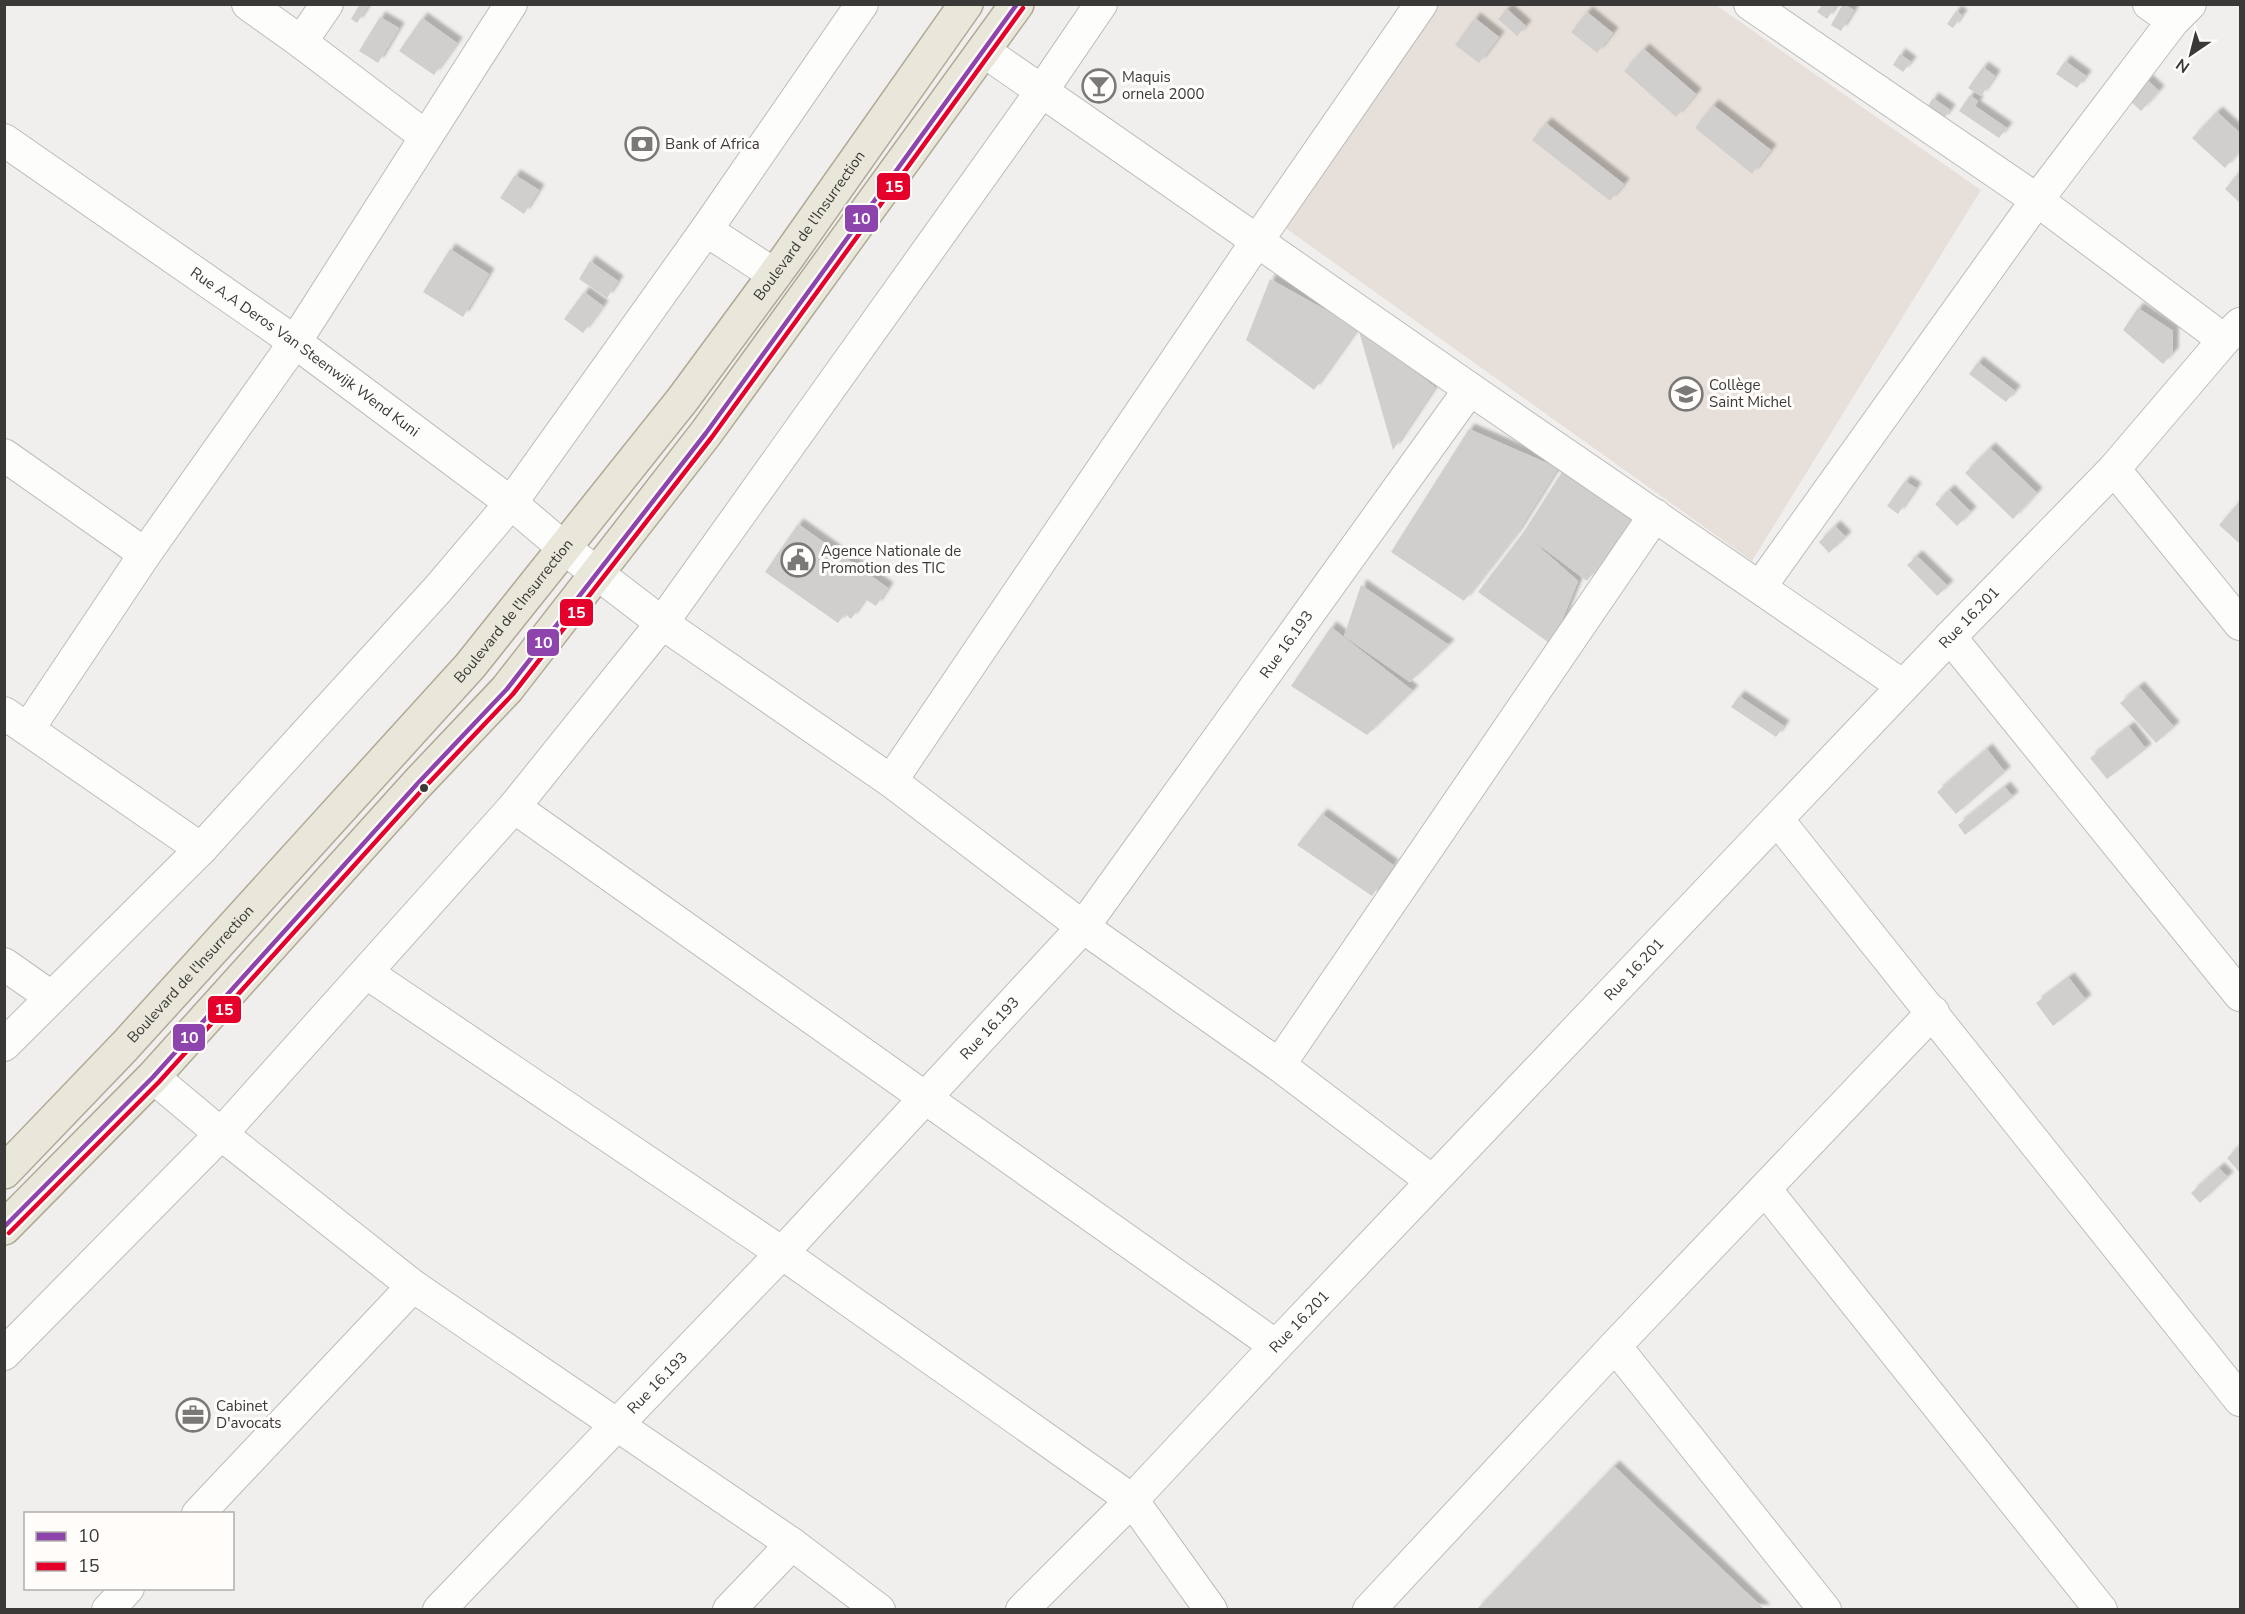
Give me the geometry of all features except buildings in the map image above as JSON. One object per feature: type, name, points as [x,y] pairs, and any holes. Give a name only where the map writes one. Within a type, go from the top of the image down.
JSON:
[{"type":"main road","name":"Boulevard de l'Insurrection","points":[[4,1172],[185,981],[462,674],[683,399],[776,275],[966,4]]},
{"type":"main road","points":[[4,1228],[153,1077],[418,783],[507,689],[706,433],[1017,4]]},
{"type":"street","points":[[248,4],[425,136]]},
{"type":"street","points":[[300,4],[301,42]]},
{"type":"street","points":[[301,42],[327,4]]},
{"type":"street","points":[[201,849],[16,721],[145,554],[296,342],[425,136],[512,4]]},
{"type":"street","points":[[4,1045],[201,849],[438,589],[511,503],[706,230],[862,4]]},
{"type":"street","points":[[4,1353],[221,1134],[514,807],[662,623],[1041,92],[1101,4]]},
{"type":"street","points":[[891,781],[1257,241],[1421,4]]},
{"type":"street","points":[[1750,4],[2232,332]]},
{"type":"street","points":[[1760,587],[2171,10]]},
{"type":"street","points":[[984,51],[1470,389],[1904,686]]},
{"type":"street","name":"Rue A.A Deros Van Steenwijk Wend Kuni","points":[[4,140],[296,342],[511,503],[564,548],[662,623],[891,781],[1083,927],[1279,1065],[1432,1181]]},
{"type":"street","points":[[706,230],[776,275]]},
{"type":"street","name":"Rue 16.201","points":[[1023,1610],[1132,1500],[1950,637],[2114,469],[2232,332]]},
{"type":"street","name":"Rue 16.193","points":[[439,1610],[782,1253],[1083,927],[1470,389]]},
{"type":"street","points":[[4,455],[145,554]]},
{"type":"street","points":[[2114,469],[2241,624]]},
{"type":"street","points":[[1279,1065],[1656,515]]},
{"type":"street","points":[[1950,637],[2241,995]]},
{"type":"street","points":[[514,807],[1276,1346]]},
{"type":"street","points":[[1777,819],[2241,1400]]},
{"type":"street","points":[[4,964],[51,997]]},
{"type":"street","points":[[367,973],[782,1253],[1132,1500],[1211,1610]]},
{"type":"street","points":[[1369,1610],[1615,1346],[1933,1012]]},
{"type":"street","points":[[153,1077],[221,1134],[413,1286],[792,1544],[879,1610]]},
{"type":"street","points":[[1765,1189],[2101,1610]]},
{"type":"street","points":[[200,1512],[413,1286]]},
{"type":"street","points":[[1615,1346],[1825,1610]]},
{"type":"street","points":[[729,1610],[792,1544]]},
{"type":"street","points":[[108,1610],[126,1590]]},
{"type":"shaded area","name":"Collège Saint Michel","points":[[1437,5],[1716,5],[1981,190],[1752,561],[1284,227]]},
{"type":"transit line","name":"10","points":[[4,1227],[153,1077],[418,783],[507,689],[706,433],[1017,4]]},
{"type":"transit line","name":"15","points":[[9,1233],[159,1082],[424,788],[513,694],[712,437],[1023,8]]},
{"type":"place","name":"Maquis ornela 2000","points":[[1099,86]]},
{"type":"place","name":"Bank of Africa","points":[[642,144]]},
{"type":"place","name":"Collège Saint Michel","points":[[1686,394]]},
{"type":"place","name":"Agence Nationale de Promotion des TIC","points":[[798,560]]},
{"type":"place","name":"Cabinet D'avocats","points":[[193,1415]]}]
